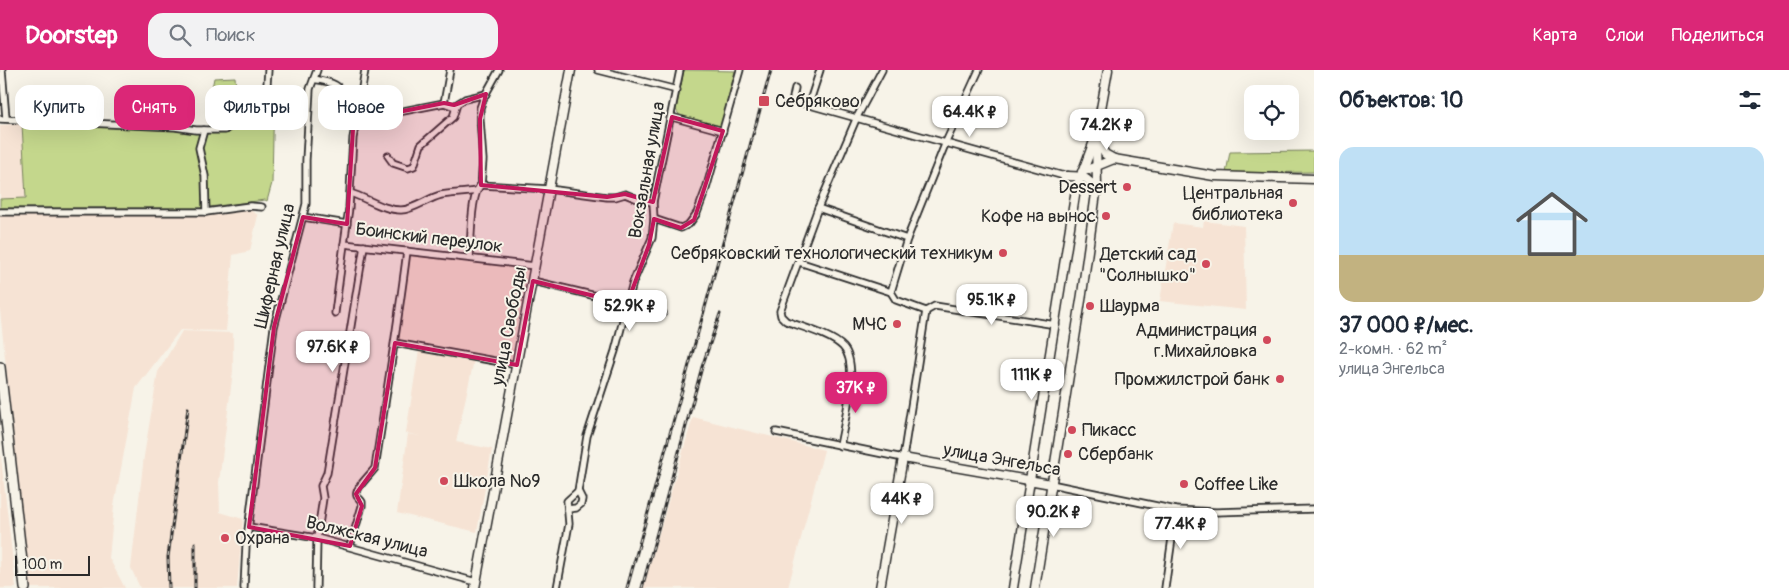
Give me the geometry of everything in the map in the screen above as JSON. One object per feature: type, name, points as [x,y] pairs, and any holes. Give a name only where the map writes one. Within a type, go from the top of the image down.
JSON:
[{"type":"main road","points":[[0,367],[25,588]]},
{"type":"street","points":[[2,70],[3,119],[204,130],[225,130],[231,125],[242,124],[260,110],[266,99],[268,70]]},
{"type":"street","name":"Шиферная улица","points":[[244,588],[249,526],[274,327],[303,217],[306,197],[310,89],[317,70]]},
{"type":"street","name":"Боинский переулок","points":[[362,85],[365,70]]},
{"type":"street","points":[[444,103],[450,70]]},
{"type":"street","points":[[470,258],[474,198],[476,191],[481,185],[483,160],[480,108],[499,70]]},
{"type":"street","name":"улица Свободы","points":[[476,585],[571,70]]},
{"type":"street","points":[[598,70],[676,90]]},
{"type":"street","name":"Вокзальная улица","points":[[558,588],[570,524],[567,501],[578,491],[587,436],[615,351],[633,282],[650,246],[654,219],[654,202],[680,70]]},
{"type":"street","points":[[654,219],[681,228],[694,220],[706,189],[740,70]]},
{"type":"street","points":[[809,104],[820,70]]},
{"type":"street","points":[[840,446],[851,378],[850,360],[844,348],[836,341],[786,321],[783,319],[780,311],[818,208],[857,117],[882,70]]},
{"type":"street","points":[[979,70],[946,142],[907,239],[892,292],[896,300],[926,311],[936,306],[1056,325]]},
{"type":"street","points":[[1035,588],[1082,294],[1096,191],[1096,136],[1108,70]]},
{"type":"street","points":[[314,79],[336,85]]},
{"type":"street","points":[[795,88],[793,98],[809,104],[1064,176],[1072,181],[1076,189]]},
{"type":"street","points":[[388,156],[390,161],[399,166],[408,168],[414,166],[421,145],[453,117],[457,104],[465,99],[486,94]]},
{"type":"street","points":[[403,111],[444,103],[455,107]]},
{"type":"street","points":[[672,117],[723,131]]},
{"type":"street","points":[[204,130],[199,148],[205,176],[206,212]]},
{"type":"street","name":"Боинский переулок","points":[[354,130],[350,193],[344,244],[536,266]]},
{"type":"street","points":[[1096,136],[1105,154],[1114,159],[1214,176],[1314,180]]},
{"type":"street","points":[[1013,588],[1076,189],[1096,136]]},
{"type":"street","points":[[1064,176],[1081,174],[1114,159]]},
{"type":"street","points":[[1081,174],[1090,181],[1096,191]]},
{"type":"street","points":[[1076,189],[1081,184],[1087,185],[1096,191]]},
{"type":"street","points":[[481,185],[550,189],[607,197],[625,194],[640,200],[654,202]]},
{"type":"street","points":[[350,193],[375,204],[399,210],[409,209],[442,195],[476,191]]},
{"type":"street","points":[[0,212],[206,212],[250,206],[262,207]]},
{"type":"street","points":[[818,208],[907,239]]},
{"type":"street","points":[[303,217],[347,224]]},
{"type":"street","points":[[335,313],[344,244]]},
{"type":"street","points":[[316,588],[317,538],[323,498],[321,486],[327,473],[364,246]]},
{"type":"street","points":[[350,546],[362,506],[357,492],[360,485],[372,474],[375,468],[391,361],[396,343],[407,251]]},
{"type":"street","points":[[799,262],[892,292]]},
{"type":"street","points":[[533,281],[642,306],[663,313]]},
{"type":"street","points":[[880,588],[926,311]]},
{"type":"street","points":[[396,343],[517,365]]},
{"type":"street","name":"улица Энгельса","points":[[776,432],[903,458],[1031,480],[1176,510],[1216,512],[1314,509]]},
{"type":"street","points":[[568,509],[576,508],[581,504],[582,499],[578,491]]},
{"type":"street","points":[[1165,588],[1176,510]]},
{"type":"street","name":"Волжская улица","points":[[249,526],[350,546],[476,585]]},
{"type":"highlighted area","points":[[486,94],[480,119],[481,185],[607,197],[625,194],[653,202],[672,117],[723,131],[694,220],[681,228],[654,219],[649,245],[627,304],[533,281],[517,365],[395,343],[375,468],[356,494],[362,506],[350,546],[249,527],[274,327],[303,217],[347,224],[354,113],[383,115],[444,103],[454,105]]},
{"type":"shaded area","points":[[15,124],[15,130],[22,130],[26,199],[0,199],[0,125]]},
{"type":"shaded area","points":[[250,210],[258,215],[250,251],[233,255],[226,331],[180,330],[136,388],[114,506],[109,558],[125,588],[30,588],[0,311],[0,216],[210,215]]},
{"type":"shaded area","name":"Детский сад \"Солнышко\"","points":[[1204,221],[1244,226],[1246,310],[1160,301],[1173,223],[1203,227]]},
{"type":"shaded area","points":[[410,254],[529,268],[511,361],[398,340]]},
{"type":"shaded area","points":[[182,331],[233,333],[233,371],[219,482],[220,512],[243,519],[237,588],[140,588],[131,568],[144,456],[158,372]]},
{"type":"shaded area","name":"Школа №9","points":[[419,350],[474,360],[456,442],[492,449],[477,532],[397,513],[408,434],[421,436],[406,433]]},
{"type":"shaded area","points":[[693,417],[824,450],[788,588],[643,588]]},
{"type":"shaded area","points":[[0,450],[16,588],[0,588]]},
{"type":"green space","points":[[684,70],[735,71],[721,126],[680,116],[676,110]]},
{"type":"green space","points":[[235,77],[236,85],[213,85],[214,78]]},
{"type":"green space","points":[[104,126],[114,126],[114,130],[195,130],[195,128],[205,127],[205,130],[273,130],[272,183],[267,201],[201,208],[0,208],[0,199],[26,198],[22,130],[104,130]]},
{"type":"green space","points":[[1314,151],[1314,172],[1226,173],[1230,152]]},
{"type":"railway","points":[[627,588],[771,70]]},
{"type":"railway","points":[[642,588],[702,367],[720,314]]},
{"type":"railway","points":[[169,588],[168,557],[188,408]]},
{"type":"railway","points":[[195,543],[195,588]]},
{"type":"place","name":"Себряково","points":[[764,101]]},
{"type":"place","name":"Dessert","points":[[1127,187]]},
{"type":"place","name":"Центральная библиотека","points":[[1293,203]]},
{"type":"place","name":"Кофе на вынос","points":[[1106,216]]},
{"type":"place","name":"Себряковский технологический техникум","points":[[1003,253]]},
{"type":"place","name":"Детский сад \"Солнышко\"","points":[[1206,264]]},
{"type":"place","name":"Шаурма","points":[[1090,306]]},
{"type":"place","name":"МЧС","points":[[897,324]]},
{"type":"place","name":"Администрация г.Михайловка","points":[[1267,340]]},
{"type":"place","name":"Промжилстрой банк","points":[[1280,379]]},
{"type":"place","name":"Пикасс","points":[[1072,430]]},
{"type":"place","name":"Сбербанк","points":[[1068,454]]},
{"type":"place","name":"Школа №9","points":[[444,481]]},
{"type":"place","name":"Coffee Like","points":[[1184,484]]},
{"type":"place","name":"Охрана","points":[[225,538]]}]
